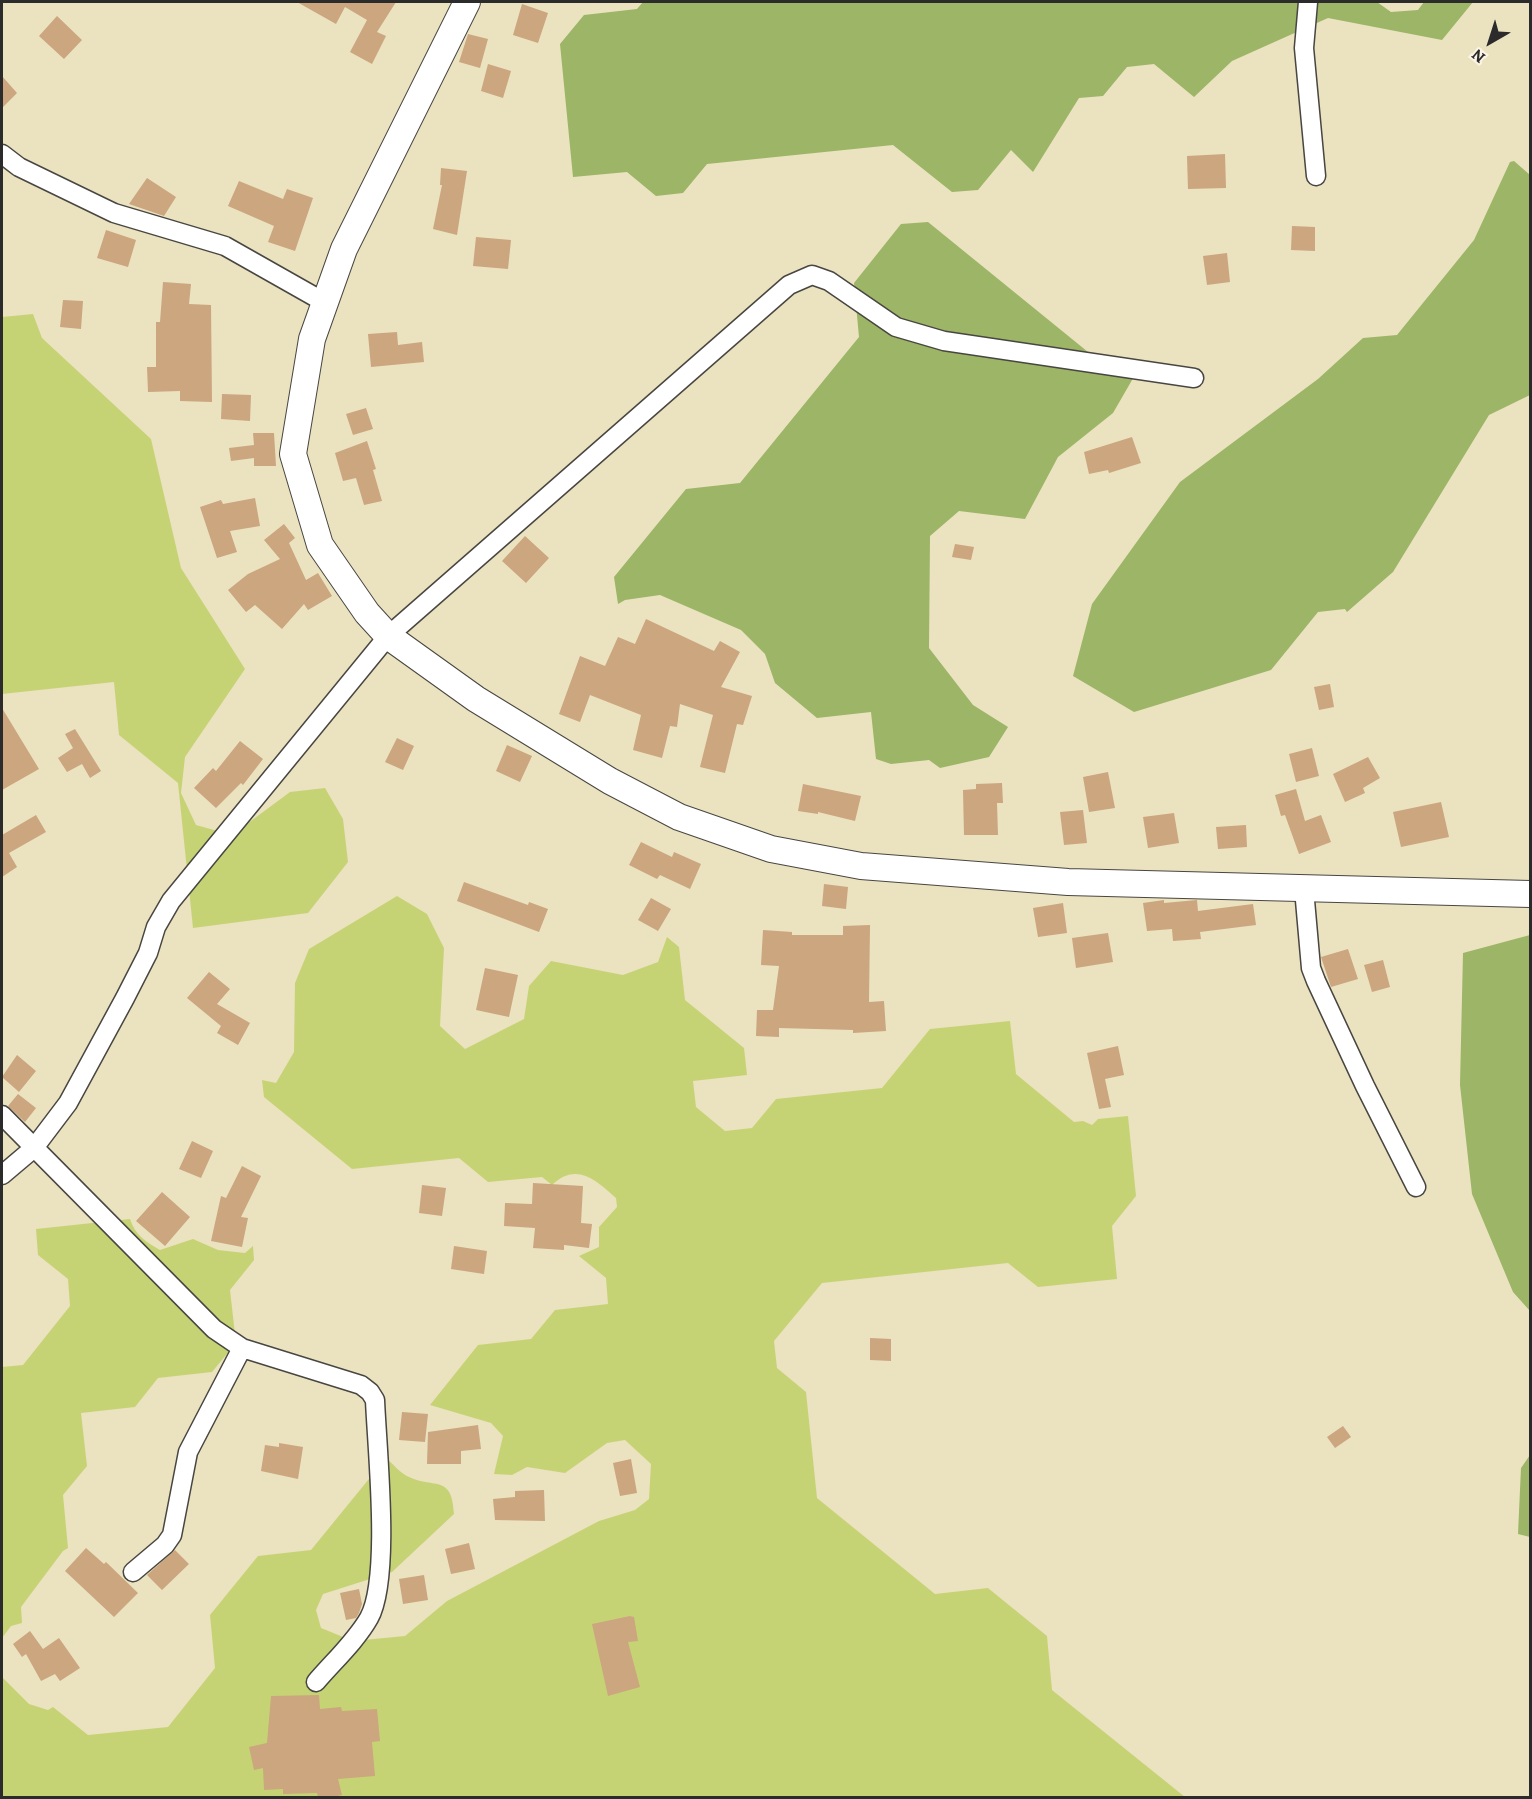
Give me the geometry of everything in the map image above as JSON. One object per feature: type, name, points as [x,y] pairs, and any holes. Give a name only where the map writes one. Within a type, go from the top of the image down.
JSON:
[{"type":"main road","points":[[467,2],[344,249],[312,339],[303,379],[300,418],[293,454],[320,545],[367,613],[388,636],[476,699],[610,781],[679,817],[771,849],[861,866],[1068,882],[1530,894]]},
{"type":"street","points":[[1308,2],[1304,48],[1316,176]]},
{"type":"street","points":[[2,154],[19,167],[105,209],[167,231],[225,246],[324,302]]},
{"type":"street","points":[[2,1175],[34,1148],[68,1103],[148,953],[156,927],[171,901],[388,636],[789,285],[812,275],[829,281],[896,327],[944,341],[1194,378]]},
{"type":"street","points":[[1304,889],[1311,968],[1365,1086],[1416,1186]]},
{"type":"street","points":[[2,1115],[214,1329],[242,1348],[361,1385],[370,1392],[375,1400],[381,1546],[376,1594],[369,1618],[316,1682]]},
{"type":"street","points":[[134,1572],[165,1545],[172,1535],[188,1452],[242,1348]]},
{"type":"green space","points":[[643,2],[1377,2],[1391,12],[1418,10],[1424,2],[1473,2],[1442,40],[1328,18],[1232,61],[1194,97],[1154,64],[1127,67],[1103,96],[1079,98],[1033,172],[1011,150],[978,190],[952,192],[893,145],[707,164],[683,193],[656,196],[627,172],[573,177],[560,44],[584,15],[637,9]]},
{"type":"green space","points":[[1514,161],[1530,175],[1530,395],[1489,415],[1393,572],[1347,612],[1345,609],[1318,612],[1271,670],[1134,712],[1073,676],[1092,604],[1180,482],[1318,379],[1363,338],[1397,335],[1474,240],[1510,162]]},
{"type":"green space","points":[[928,222],[1104,365],[1143,361],[1113,413],[1058,457],[1025,519],[959,511],[930,536],[929,648],[973,705],[1008,727],[989,757],[940,768],[929,760],[891,764],[876,759],[871,712],[817,718],[775,683],[765,654],[741,630],[660,595],[625,600],[618,604],[614,577],[686,489],[740,483],[859,337],[854,283],[901,224]]},
{"type":"green space","points":[[33,314],[42,338],[151,439],[181,568],[245,669],[185,757],[181,793],[196,825],[232,835],[290,792],[325,788],[343,819],[348,862],[308,913],[193,928],[178,783],[119,735],[114,682],[2,694],[2,317]]},
{"type":"green space","points":[[397,896],[427,914],[444,948],[440,1026],[465,1049],[524,1019],[529,986],[551,961],[623,975],[658,962],[667,937],[679,947],[685,1000],[744,1048],[747,1075],[693,1081],[696,1107],[725,1131],[752,1128],[776,1099],[882,1088],[930,1029],[1010,1021],[1016,1074],[1074,1122],[1083,1121],[1092,1125],[1098,1119],[1128,1116],[1136,1196],[1112,1226],[1117,1279],[1038,1287],[1008,1263],[822,1283],[774,1341],[777,1368],[806,1392],[817,1498],[935,1594],[988,1588],[1047,1636],[1052,1690],[1185,1797],[2,1797],[2,1677],[29,1704],[48,1710],[53,1707],[88,1735],[168,1727],[215,1668],[210,1615],[258,1556],[311,1550],[386,1458],[406,1476],[446,1488],[453,1501],[454,1514],[392,1572],[323,1594],[316,1610],[321,1628],[353,1641],[405,1636],[447,1601],[599,1521],[635,1510],[649,1499],[651,1464],[625,1440],[607,1443],[565,1473],[527,1467],[512,1475],[494,1474],[503,1436],[491,1423],[430,1405],[478,1345],[531,1339],[555,1310],[608,1304],[606,1278],[579,1256],[599,1247],[599,1227],[617,1207],[616,1198],[593,1179],[577,1174],[561,1178],[552,1185],[542,1177],[488,1182],[459,1158],[352,1169],[264,1097],[262,1080],[276,1083],[294,1052],[295,983],[309,949]]},
{"type":"green space","points":[[1530,935],[1530,1311],[1513,1292],[1472,1194],[1460,1085],[1463,953]]},
{"type":"green space","points":[[130,1219],[142,1237],[160,1250],[193,1239],[218,1250],[245,1253],[253,1246],[254,1260],[230,1290],[236,1343],[212,1372],[158,1378],[135,1407],[81,1413],[87,1466],[63,1495],[68,1548],[63,1551],[21,1607],[22,1623],[11,1626],[2,1638],[2,1367],[23,1365],[70,1306],[68,1279],[38,1255],[36,1229]]},
{"type":"green space","points":[[1530,1455],[1530,1537],[1518,1534],[1521,1468]]},
{"type":"building","points":[[297,2],[396,2],[377,32],[386,36],[372,64],[350,52],[367,20],[345,7],[336,24]]},
{"type":"building","points":[[522,4],[548,13],[538,43],[513,35]]},
{"type":"building","points":[[57,16],[82,40],[64,59],[39,36]]},
{"type":"building","points":[[468,34],[488,39],[480,68],[459,62]]},
{"type":"building","points":[[488,64],[511,71],[503,98],[481,91]]},
{"type":"building","points":[[2,76],[17,93],[2,108]]},
{"type":"building","points":[[1225,154],[1226,188],[1188,189],[1187,156]]},
{"type":"building","points":[[441,168],[467,171],[457,235],[433,229],[442,185],[440,185]]},
{"type":"building","points":[[147,178],[176,197],[164,216],[129,204]]},
{"type":"building","points":[[239,181],[283,199],[287,189],[313,198],[295,251],[268,242],[274,226],[228,206]]},
{"type":"building","points":[[1292,226],[1315,227],[1315,251],[1291,250]]},
{"type":"building","points":[[106,230],[136,240],[128,267],[97,258]]},
{"type":"building","points":[[476,237],[511,240],[508,269],[473,266]]},
{"type":"building","points":[[1227,253],[1230,282],[1207,285],[1203,256]]},
{"type":"building","points":[[163,282],[191,284],[189,304],[211,305],[212,402],[180,401],[180,391],[148,392],[147,367],[156,367],[156,322],[160,322]]},
{"type":"building","points":[[63,300],[83,301],[81,329],[60,327]]},
{"type":"building","points":[[397,332],[398,345],[422,342],[424,362],[371,367],[368,334]]},
{"type":"building","points":[[222,394],[251,395],[250,421],[221,419]]},
{"type":"building","points":[[366,408],[373,429],[353,435],[346,414]]},
{"type":"building","points":[[253,433],[274,433],[276,466],[254,466],[254,458],[231,461],[229,448],[254,445]]},
{"type":"building","points":[[1132,437],[1141,463],[1109,473],[1108,470],[1089,474],[1084,452]]},
{"type":"building","points":[[367,441],[376,469],[373,470],[382,501],[364,505],[356,478],[343,481],[335,453]]},
{"type":"building","points":[[255,498],[260,526],[230,531],[237,552],[217,558],[200,507],[221,500],[223,504]]},
{"type":"building","points":[[284,524],[295,538],[289,543],[306,580],[318,573],[332,596],[308,610],[304,604],[282,629],[255,605],[246,612],[228,590],[248,574],[280,559],[264,540]]},
{"type":"building","points":[[525,536],[549,558],[526,583],[502,561]]},
{"type":"building","points":[[955,544],[974,547],[971,560],[952,557]]},
{"type":"building","points":[[646,619],[714,651],[720,641],[740,652],[721,687],[752,696],[743,725],[737,724],[725,773],[700,767],[713,715],[680,704],[677,727],[670,726],[662,758],[633,750],[641,715],[590,695],[580,722],[559,714],[580,656],[605,666],[618,637],[635,644]]},
{"type":"building","points":[[1330,684],[1334,707],[1319,710],[1314,687]]},
{"type":"building","points":[[2,708],[39,769],[2,790]]},
{"type":"building","points":[[75,729],[101,771],[90,778],[82,764],[67,772],[58,758],[73,748],[65,734]]},
{"type":"building","points":[[397,738],[414,746],[403,770],[385,762]]},
{"type":"building","points":[[240,741],[263,759],[243,785],[241,783],[216,808],[194,788],[213,768],[216,771]]},
{"type":"building","points":[[507,745],[532,756],[520,782],[496,771]]},
{"type":"building","points":[[1312,748],[1319,776],[1296,782],[1289,754]]},
{"type":"building","points":[[1368,757],[1380,778],[1363,788],[1365,793],[1345,802],[1333,774]]},
{"type":"building","points":[[1108,772],[1115,808],[1089,812],[1083,777]]},
{"type":"building","points":[[1002,783],[1003,803],[997,803],[998,835],[964,835],[963,790],[976,789],[976,784]]},
{"type":"building","points":[[803,784],[861,796],[855,821],[818,812],[818,814],[798,811]]},
{"type":"building","points":[[1296,789],[1305,821],[1321,815],[1331,842],[1299,854],[1285,815],[1281,816],[1275,795]]},
{"type":"building","points":[[1441,802],[1449,837],[1401,847],[1393,812]]},
{"type":"building","points":[[1083,810],[1087,843],[1064,845],[1060,812]]},
{"type":"building","points":[[1174,813],[1179,843],[1148,848],[1143,817]]},
{"type":"building","points":[[36,815],[46,832],[9,853],[17,867],[2,877],[2,835]]},
{"type":"building","points":[[1246,825],[1247,847],[1218,849],[1216,827]]},
{"type":"building","points":[[641,842],[672,857],[674,852],[701,864],[690,889],[660,875],[657,879],[629,865]]},
{"type":"building","points":[[464,882],[528,905],[529,902],[548,909],[539,932],[457,901]]},
{"type":"building","points":[[824,884],[848,887],[846,909],[822,906]]},
{"type":"building","points":[[651,898],[671,909],[658,931],[638,920]]},
{"type":"building","points":[[1164,900],[1164,903],[1197,900],[1198,911],[1253,904],[1256,925],[1200,932],[1201,939],[1173,941],[1172,929],[1147,931],[1143,903]]},
{"type":"building","points":[[1063,903],[1067,933],[1038,937],[1033,908]]},
{"type":"building","points":[[870,925],[869,1002],[884,1001],[886,1031],[853,1033],[853,1030],[779,1028],[779,1037],[756,1036],[757,1010],[773,1010],[779,966],[761,965],[763,930],[792,932],[792,935],[843,935],[843,926]]},
{"type":"building","points":[[1108,933],[1113,962],[1076,968],[1072,938]]},
{"type":"building","points":[[1348,949],[1358,979],[1331,987],[1321,957]]},
{"type":"building","points":[[1383,960],[1390,987],[1372,992],[1364,965]]},
{"type":"building","points":[[485,968],[518,975],[509,1017],[476,1010]]},
{"type":"building","points":[[209,972],[230,989],[217,1004],[250,1023],[238,1045],[217,1033],[221,1026],[187,998]]},
{"type":"building","points":[[1118,1046],[1124,1075],[1105,1079],[1111,1107],[1099,1109],[1087,1053]]},
{"type":"building","points":[[17,1055],[36,1071],[19,1092],[2,1077]]},
{"type":"building","points":[[18,1094],[36,1108],[25,1122],[8,1106]]},
{"type":"building","points":[[192,1141],[213,1151],[201,1178],[179,1169]]},
{"type":"building","points":[[242,1166],[261,1176],[241,1217],[248,1218],[242,1247],[211,1241],[221,1196],[226,1198]]},
{"type":"building","points":[[533,1183],[583,1186],[581,1223],[592,1224],[589,1248],[564,1245],[564,1250],[533,1248],[535,1228],[504,1226],[505,1203],[532,1204]]},
{"type":"building","points":[[422,1185],[446,1188],[442,1216],[419,1213]]},
{"type":"building","points":[[162,1192],[190,1217],[165,1246],[136,1221]]},
{"type":"building","points":[[454,1246],[487,1251],[484,1274],[451,1269]]},
{"type":"building","points":[[870,1338],[891,1339],[891,1361],[870,1360]]},
{"type":"building","points":[[402,1412],[428,1414],[425,1442],[399,1440]]},
{"type":"building","points":[[478,1425],[481,1449],[461,1451],[461,1464],[427,1464],[428,1432]]},
{"type":"building","points":[[1343,1426],[1351,1437],[1335,1448],[1327,1437]]},
{"type":"building","points":[[279,1443],[303,1447],[298,1479],[261,1471],[265,1445],[279,1447]]},
{"type":"building","points":[[631,1459],[637,1493],[620,1496],[613,1463]]},
{"type":"building","points":[[544,1490],[545,1521],[495,1520],[493,1499],[515,1497],[515,1491]]},
{"type":"building","points":[[469,1543],[475,1569],[451,1574],[445,1549]]},
{"type":"building","points":[[86,1548],[104,1564],[106,1562],[138,1593],[114,1617],[65,1571]]},
{"type":"building","points":[[175,1550],[189,1564],[162,1590],[147,1575]]},
{"type":"building","points":[[424,1575],[428,1600],[403,1604],[399,1579]]},
{"type":"building","points":[[359,1589],[362,1604],[359,1613],[356,1618],[346,1620],[340,1593]]},
{"type":"building","points":[[634,1617],[638,1641],[628,1642],[640,1687],[608,1696],[592,1624]]},
{"type":"building","points":[[30,1631],[43,1649],[59,1638],[80,1668],[60,1681],[55,1674],[41,1681],[26,1654],[22,1657],[13,1644]]},
{"type":"building","points":[[319,1695],[320,1709],[341,1707],[342,1711],[377,1709],[380,1741],[372,1742],[375,1776],[338,1779],[342,1795],[333,1797],[318,1797],[317,1793],[283,1794],[283,1789],[264,1790],[263,1768],[254,1770],[249,1747],[267,1743],[271,1696]]}]
